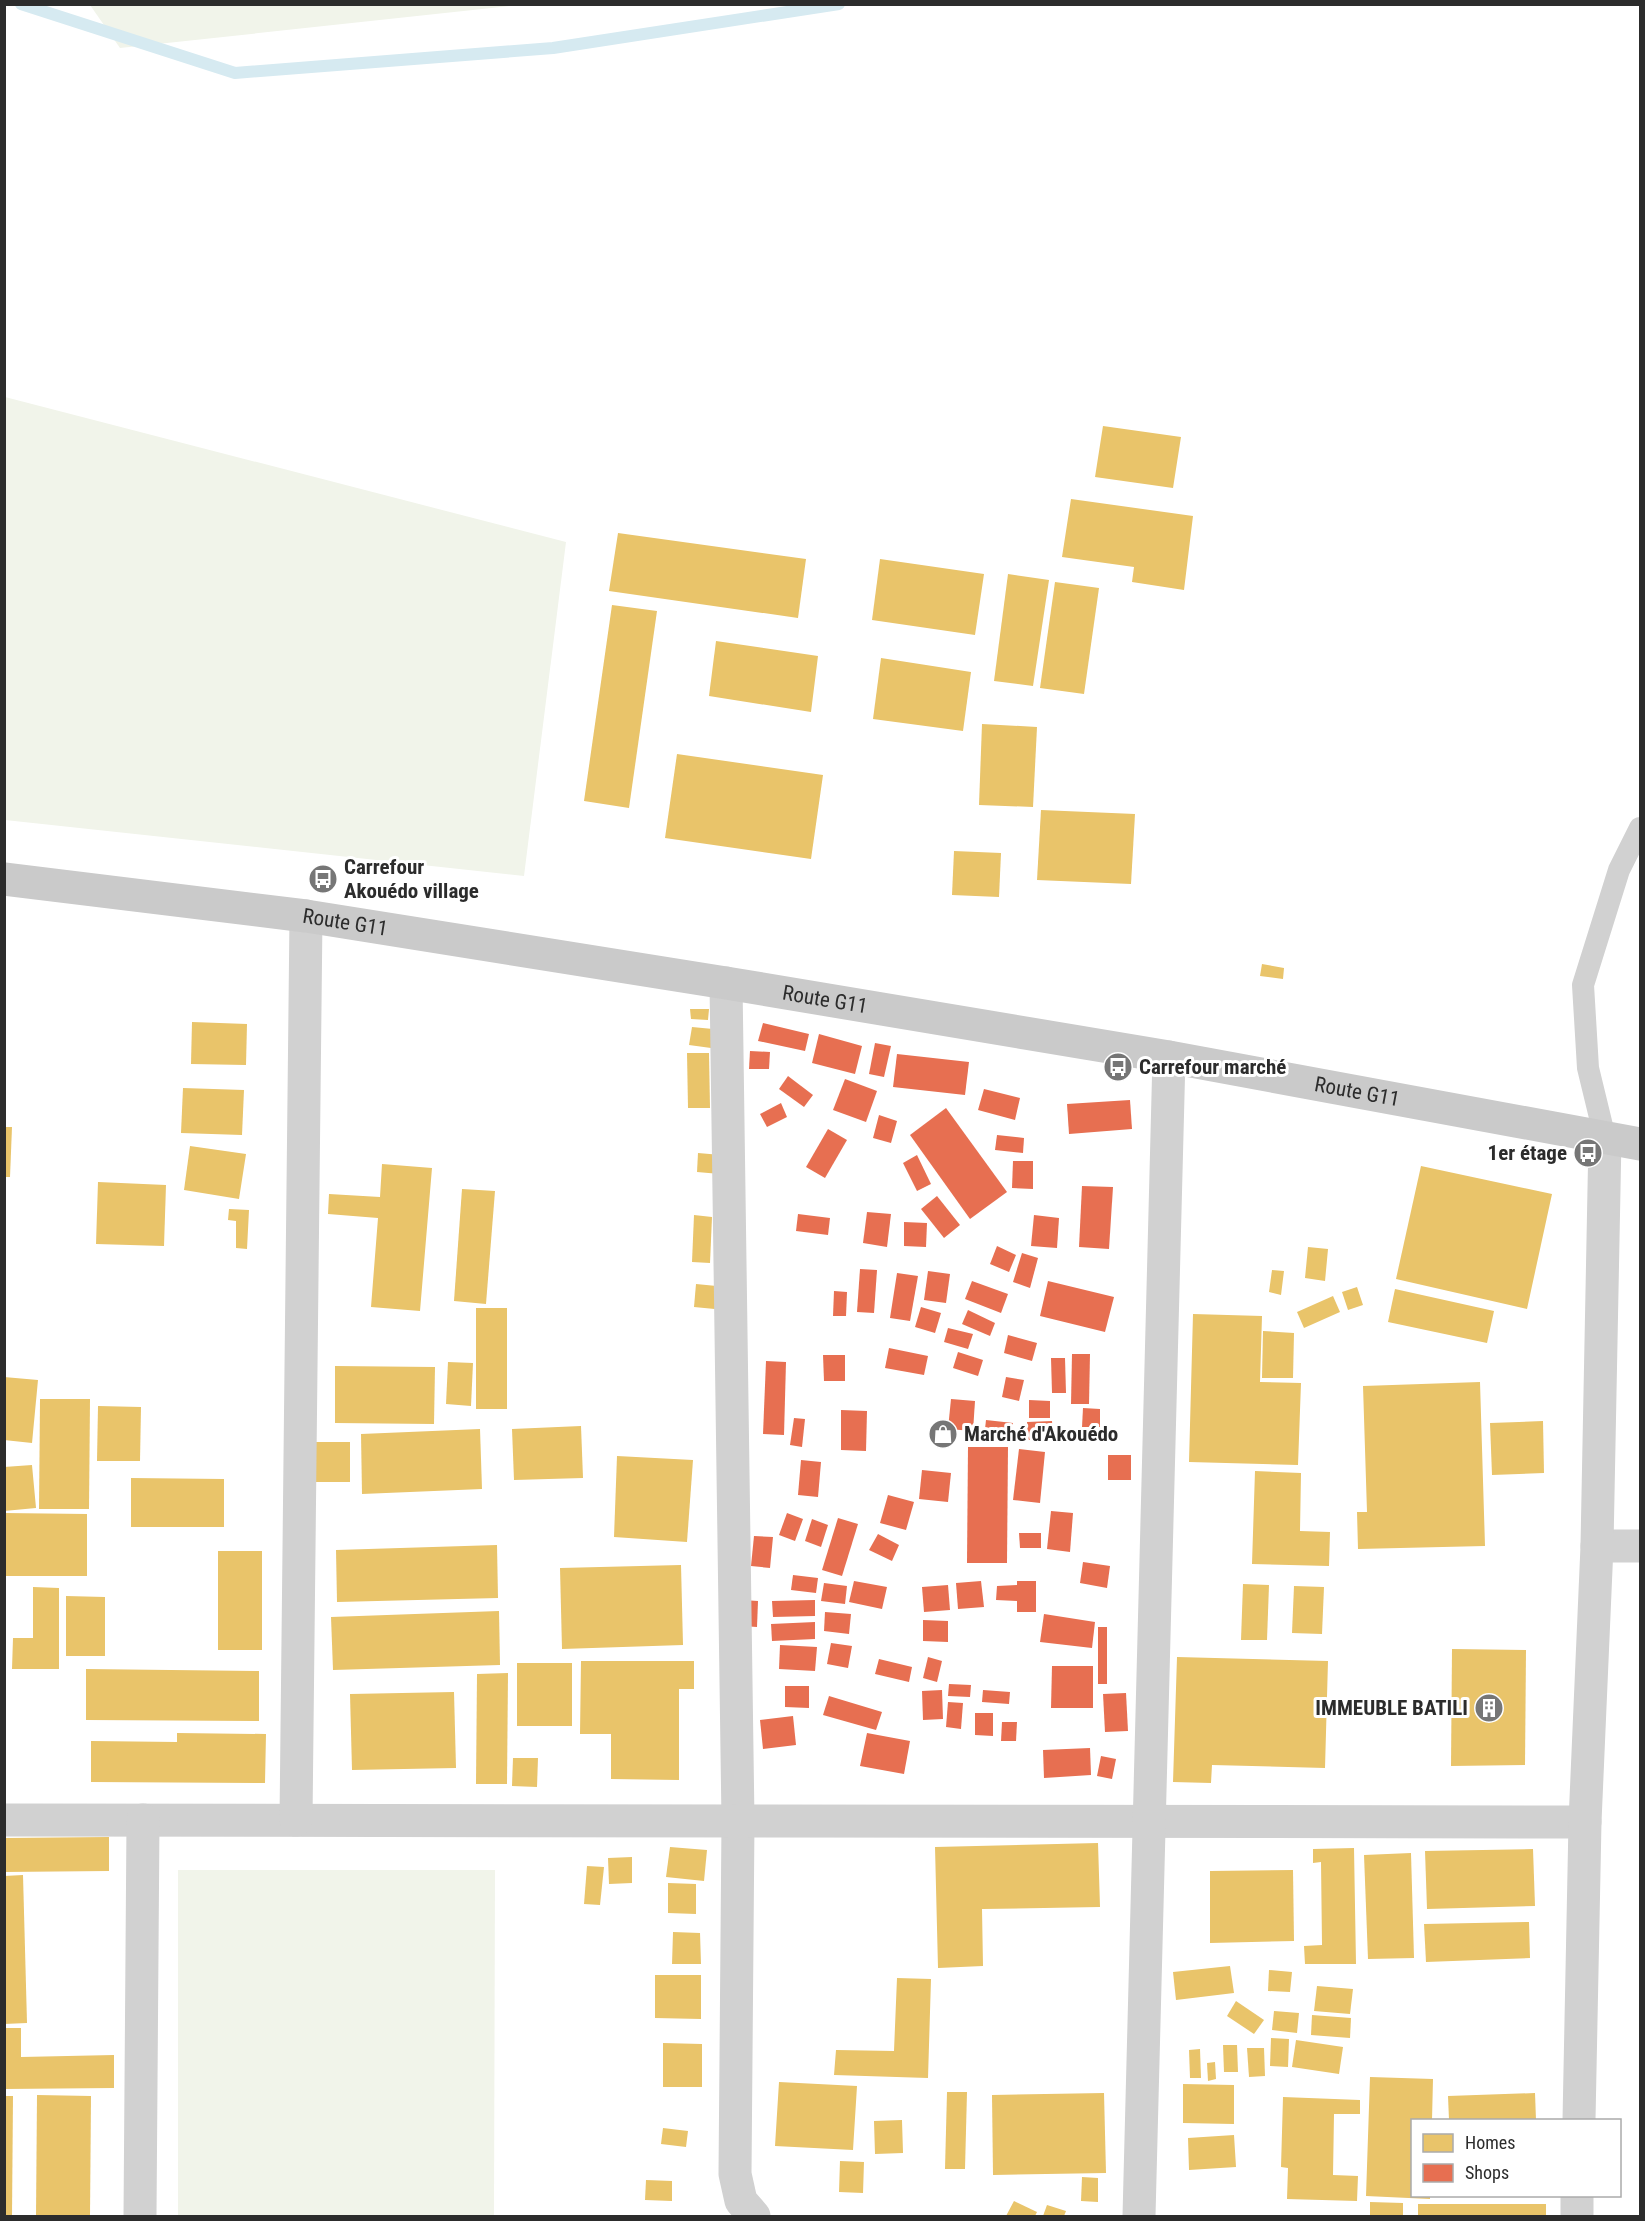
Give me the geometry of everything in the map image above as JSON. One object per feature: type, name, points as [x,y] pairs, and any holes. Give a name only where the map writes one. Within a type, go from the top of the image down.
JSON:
[{"type":"street","name":"Route G11","points":[[4,879],[306,916],[726,983],[1169,1057],[1641,1144]]},
{"type":"street","points":[[296,1820],[306,916]]},
{"type":"street","points":[[726,983],[738,1821],[735,2174],[741,2200],[754,2217]]},
{"type":"street","points":[[1138,2217],[1169,1057]]},
{"type":"street","points":[[1579,2119],[1585,1822],[1597,1546],[1605,1138]]},
{"type":"street","points":[[1597,1546],[1641,1545]]},
{"type":"street","points":[[4,1820],[1585,1822]]},
{"type":"street","points":[[140,2217],[143,1820]]},
{"type":"street","points":[[1577,2197],[1577,2217]]},
{"type":"lane","points":[[1605,1138],[1588,1068],[1583,985],[1619,870],[1641,828]]},
{"type":"shaded area","points":[[90,5],[520,5],[120,48]]},
{"type":"shaded area","points":[[5,397],[566,542],[524,876],[5,820]]},
{"type":"shaded area","points":[[178,1870],[495,1870],[494,2216],[178,2216]]},
{"type":"building: Homes","points":[[1103,426],[1181,437],[1173,488],[1095,477]]},
{"type":"building: Homes","points":[[1071,499],[1193,516],[1184,590],[1132,582],[1134,567],[1062,557]]},
{"type":"building: Homes","points":[[618,533],[806,559],[798,618],[609,591]]},
{"type":"building: Homes","points":[[880,559],[984,574],[975,635],[872,620]]},
{"type":"building: Homes","points":[[1008,574],[1049,580],[1033,686],[994,681]]},
{"type":"building: Homes","points":[[1055,582],[1099,588],[1084,694],[1040,688]]},
{"type":"building: Homes","points":[[612,605],[657,611],[629,808],[584,801]]},
{"type":"building: Homes","points":[[716,641],[818,656],[811,712],[709,696]]},
{"type":"building: Homes","points":[[881,658],[971,672],[963,731],[873,719]]},
{"type":"building: Homes","points":[[982,724],[1037,727],[1033,807],[979,805]]},
{"type":"building: Homes","points":[[677,754],[823,775],[811,859],[665,838]]},
{"type":"building: Homes","points":[[1041,810],[1135,814],[1131,884],[1037,880]]},
{"type":"building: Homes","points":[[954,851],[1001,853],[999,897],[952,895]]},
{"type":"building: Homes","points":[[1262,964],[1284,968],[1283,979],[1260,976]]},
{"type":"building: Homes","points":[[690,1009],[709,1009],[708,1020],[691,1019]]},
{"type":"building: Homes","points":[[192,1022],[247,1024],[246,1065],[191,1064]]},
{"type":"building: Homes","points":[[692,1027],[713,1029],[711,1048],[689,1045]]},
{"type":"building: Homes","points":[[687,1053],[709,1053],[710,1108],[688,1108]]},
{"type":"building: Homes","points":[[183,1088],[244,1090],[242,1135],[181,1133]]},
{"type":"building: Homes","points":[[4,1127],[12,1127],[10,1177],[4,1177]]},
{"type":"building: Homes","points":[[190,1146],[246,1154],[239,1199],[184,1190]]},
{"type":"building: Homes","points":[[698,1153],[721,1155],[720,1174],[697,1172]]},
{"type":"building: Homes","points":[[382,1164],[432,1168],[420,1311],[371,1307],[378,1218],[328,1214],[329,1194],[380,1197]]},
{"type":"building: Homes","points":[[1421,1166],[1552,1194],[1527,1309],[1396,1279]]},
{"type":"building: Homes","points":[[98,1182],[166,1185],[164,1246],[96,1244]]},
{"type":"building: Homes","points":[[462,1189],[495,1191],[486,1304],[454,1301]]},
{"type":"building: Homes","points":[[229,1209],[249,1210],[247,1249],[236,1248],[236,1221],[228,1220]]},
{"type":"building: Homes","points":[[694,1215],[712,1217],[710,1263],[692,1262]]},
{"type":"building: Homes","points":[[1308,1247],[1328,1249],[1325,1281],[1305,1278]]},
{"type":"building: Homes","points":[[1272,1270],[1284,1271],[1281,1295],[1269,1292]]},
{"type":"building: Homes","points":[[696,1284],[727,1287],[725,1310],[694,1307]]},
{"type":"building: Homes","points":[[1357,1287],[1363,1305],[1348,1310],[1342,1292]]},
{"type":"building: Homes","points":[[1395,1289],[1494,1311],[1487,1343],[1388,1322]]},
{"type":"building: Homes","points":[[1333,1296],[1340,1312],[1304,1328],[1297,1312]]},
{"type":"building: Homes","points":[[476,1308],[507,1308],[507,1409],[476,1409]]},
{"type":"building: Homes","points":[[1193,1314],[1262,1316],[1260,1382],[1301,1383],[1298,1465],[1189,1462]]},
{"type":"building: Homes","points":[[1263,1331],[1294,1333],[1293,1378],[1262,1378]]},
{"type":"building: Homes","points":[[448,1362],[473,1363],[471,1406],[446,1404]]},
{"type":"building: Homes","points":[[335,1366],[435,1367],[434,1424],[335,1423]]},
{"type":"building: Homes","points":[[4,1377],[38,1380],[32,1443],[4,1440]]},
{"type":"building: Homes","points":[[1480,1382],[1485,1546],[1358,1549],[1357,1512],[1367,1512],[1363,1386]]},
{"type":"building: Homes","points":[[40,1399],[90,1399],[89,1509],[39,1509]]},
{"type":"building: Homes","points":[[98,1406],[141,1407],[140,1461],[97,1461]]},
{"type":"building: Homes","points":[[1543,1421],[1544,1473],[1492,1475],[1490,1423]]},
{"type":"building: Homes","points":[[581,1426],[583,1478],[514,1480],[512,1429]]},
{"type":"building: Homes","points":[[480,1429],[482,1489],[362,1494],[361,1434]]},
{"type":"building: Homes","points":[[314,1442],[350,1442],[350,1482],[314,1482]]},
{"type":"building: Homes","points":[[617,1456],[693,1460],[687,1542],[614,1537]]},
{"type":"building: Homes","points":[[32,1465],[36,1508],[4,1511],[4,1467]]},
{"type":"building: Homes","points":[[1255,1471],[1301,1473],[1300,1531],[1330,1532],[1329,1566],[1252,1564]]},
{"type":"building: Homes","points":[[131,1478],[224,1479],[224,1527],[131,1527]]},
{"type":"building: Homes","points":[[4,1513],[87,1514],[87,1576],[4,1576]]},
{"type":"building: Homes","points":[[497,1545],[498,1598],[337,1602],[336,1550]]},
{"type":"building: Homes","points":[[218,1551],[262,1551],[262,1650],[218,1650]]},
{"type":"building: Homes","points":[[681,1565],[683,1645],[562,1649],[560,1568]]},
{"type":"building: Homes","points":[[1243,1584],[1269,1585],[1267,1640],[1241,1640]]},
{"type":"building: Homes","points":[[1294,1586],[1324,1587],[1322,1634],[1292,1633]]},
{"type":"building: Homes","points":[[33,1587],[59,1588],[59,1669],[12,1669],[13,1638],[33,1638]]},
{"type":"building: Homes","points":[[66,1596],[105,1597],[105,1656],[66,1656]]},
{"type":"building: Homes","points":[[499,1611],[500,1665],[333,1670],[331,1617]]},
{"type":"building: Homes","name":"IMMEUBLE BATILI","points":[[1452,1649],[1526,1650],[1525,1765],[1451,1766]]},
{"type":"building: Homes","points":[[1177,1657],[1328,1661],[1325,1768],[1212,1765],[1211,1783],[1173,1782]]},
{"type":"building: Homes","points":[[581,1661],[694,1661],[694,1689],[679,1689],[679,1780],[611,1779],[611,1734],[580,1734]]},
{"type":"building: Homes","points":[[517,1663],[572,1663],[572,1726],[517,1726]]},
{"type":"building: Homes","points":[[86,1669],[259,1671],[259,1721],[86,1720]]},
{"type":"building: Homes","points":[[508,1673],[507,1784],[476,1784],[477,1674]]},
{"type":"building: Homes","points":[[454,1692],[456,1768],[352,1770],[350,1694]]},
{"type":"building: Homes","points":[[177,1733],[266,1734],[265,1783],[91,1782],[91,1741],[177,1742]]},
{"type":"building: Homes","points":[[513,1758],[538,1758],[537,1787],[512,1786]]},
{"type":"building: Homes","points":[[109,1837],[109,1871],[4,1872],[4,1838]]},
{"type":"building: Homes","points":[[1098,1843],[1100,1907],[982,1909],[983,1966],[938,1968],[935,1847]]},
{"type":"building: Homes","points":[[670,1847],[707,1850],[704,1881],[666,1877]]},
{"type":"building: Homes","points":[[1354,1848],[1356,1964],[1305,1964],[1304,1946],[1322,1945],[1321,1862],[1313,1863],[1313,1849]]},
{"type":"building: Homes","points":[[1533,1849],[1535,1906],[1427,1909],[1425,1851]]},
{"type":"building: Homes","points":[[1411,1853],[1414,1958],[1368,1959],[1364,1855]]},
{"type":"building: Homes","points":[[632,1857],[632,1883],[609,1884],[608,1858]]},
{"type":"building: Homes","points":[[587,1866],[604,1867],[600,1905],[584,1904]]},
{"type":"building: Homes","points":[[1293,1870],[1294,1941],[1210,1943],[1210,1871]]},
{"type":"building: Homes","points":[[23,1875],[27,2023],[4,2024],[4,1876]]},
{"type":"building: Homes","points":[[668,1883],[696,1884],[696,1914],[668,1913]]},
{"type":"building: Homes","points":[[1529,1922],[1530,1958],[1426,1962],[1424,1924]]},
{"type":"building: Homes","points":[[673,1932],[700,1933],[701,1964],[672,1964]]},
{"type":"building: Homes","points":[[1230,1966],[1234,1993],[1176,2000],[1173,1972]]},
{"type":"building: Homes","points":[[1269,1970],[1292,1972],[1290,1992],[1268,1991]]},
{"type":"building: Homes","points":[[655,1975],[701,1975],[701,2019],[655,2018]]},
{"type":"building: Homes","points":[[897,1978],[931,1979],[928,2078],[834,2075],[836,2050],[894,2051]]},
{"type":"building: Homes","points":[[1317,1986],[1353,1989],[1350,2014],[1314,2011]]},
{"type":"building: Homes","points":[[1236,2001],[1264,2020],[1254,2034],[1227,2016]]},
{"type":"building: Homes","points":[[1274,2011],[1299,2013],[1297,2033],[1272,2030]]},
{"type":"building: Homes","points":[[1312,2015],[1351,2018],[1350,2038],[1311,2035]]},
{"type":"building: Homes","points":[[4,2028],[21,2028],[21,2057],[114,2055],[114,2088],[4,2089]]},
{"type":"building: Homes","points":[[1271,2038],[1289,2039],[1288,2067],[1270,2066]]},
{"type":"building: Homes","points":[[1296,2040],[1343,2047],[1339,2074],[1292,2067]]},
{"type":"building: Homes","points":[[663,2043],[702,2044],[702,2087],[663,2087]]},
{"type":"building: Homes","points":[[1223,2045],[1237,2045],[1238,2072],[1224,2072]]},
{"type":"building: Homes","points":[[1247,2048],[1264,2048],[1265,2076],[1249,2077]]},
{"type":"building: Homes","points":[[1200,2049],[1201,2078],[1190,2078],[1189,2050]]},
{"type":"building: Homes","points":[[1215,2062],[1216,2079],[1208,2081],[1207,2063]]},
{"type":"building: Homes","points":[[1370,2077],[1433,2079],[1432,2119],[1411,2119],[1411,2197],[1430,2197],[1430,2199],[1366,2196]]},
{"type":"building: Homes","points":[[779,2082],[857,2086],[853,2150],[775,2146]]},
{"type":"building: Homes","points":[[1183,2084],[1234,2085],[1234,2124],[1183,2123]]},
{"type":"building: Homes","points":[[947,2092],[967,2092],[965,2169],[945,2169]]},
{"type":"building: Homes","points":[[1104,2093],[1106,2173],[993,2175],[992,2095]]},
{"type":"building: Homes","points":[[1535,2093],[1536,2119],[1449,2119],[1448,2096]]},
{"type":"building: Homes","points":[[37,2095],[91,2096],[90,2216],[36,2216]]},
{"type":"building: Homes","points":[[4,2096],[13,2096],[12,2216],[4,2216]]},
{"type":"building: Homes","points":[[1283,2097],[1360,2100],[1360,2114],[1334,2114],[1333,2175],[1358,2176],[1357,2201],[1287,2199],[1288,2168],[1281,2167]]},
{"type":"building: Homes","points":[[902,2120],[903,2153],[875,2154],[874,2121]]},
{"type":"building: Homes","points":[[663,2128],[688,2131],[686,2147],[661,2144]]},
{"type":"building: Homes","points":[[1234,2135],[1236,2167],[1189,2170],[1188,2138]]},
{"type":"building: Homes","points":[[840,2161],[864,2162],[863,2193],[839,2192]]},
{"type":"building: Homes","points":[[1082,2177],[1098,2178],[1098,2202],[1081,2201]]},
{"type":"building: Homes","points":[[646,2180],[672,2181],[672,2201],[645,2200]]},
{"type":"building: Homes","points":[[1014,2201],[1037,2212],[1035,2216],[1006,2216]]},
{"type":"building: Homes","points":[[1370,2202],[1403,2203],[1403,2216],[1370,2216]]},
{"type":"building: Homes","points":[[1418,2204],[1546,2204],[1546,2216],[1418,2216]]},
{"type":"building: Homes","points":[[1047,2205],[1066,2211],[1064,2216],[1043,2216]]},
{"type":"building: Shops","points":[[763,1023],[809,1034],[805,1051],[758,1041]]},
{"type":"building: Shops","points":[[819,1034],[862,1046],[855,1074],[812,1063]]},
{"type":"building: Shops","points":[[875,1043],[891,1046],[884,1077],[869,1074]]},
{"type":"building: Shops","points":[[750,1051],[770,1052],[769,1069],[749,1069]]},
{"type":"building: Shops","points":[[897,1054],[969,1062],[965,1095],[893,1087]]},
{"type":"building: Shops","points":[[788,1076],[813,1095],[804,1107],[779,1089]]},
{"type":"building: Shops","points":[[845,1079],[877,1091],[866,1122],[833,1110]]},
{"type":"building: Shops","points":[[984,1089],[1020,1098],[1015,1120],[978,1110]]},
{"type":"building: Shops","points":[[1130,1100],[1132,1129],[1069,1134],[1067,1104]]},
{"type":"building: Shops","points":[[781,1103],[787,1117],[767,1127],[760,1114]]},
{"type":"building: Shops","points":[[946,1108],[1007,1192],[970,1219],[910,1135]]},
{"type":"building: Shops","points":[[879,1115],[897,1121],[891,1143],[873,1138]]},
{"type":"building: Shops","points":[[828,1129],[847,1140],[825,1178],[806,1167]]},
{"type":"building: Shops","points":[[997,1135],[1024,1138],[1023,1153],[995,1150]]},
{"type":"building: Shops","points":[[917,1155],[931,1184],[917,1191],[903,1163]]},
{"type":"building: Shops","points":[[1013,1161],[1033,1161],[1033,1189],[1012,1188]]},
{"type":"building: Shops","points":[[1082,1186],[1113,1187],[1109,1249],[1079,1247]]},
{"type":"building: Shops","points":[[937,1196],[960,1225],[944,1238],[921,1209]]},
{"type":"building: Shops","points":[[867,1212],[891,1214],[887,1247],[863,1243]]},
{"type":"building: Shops","points":[[798,1214],[830,1218],[828,1235],[796,1231]]},
{"type":"building: Shops","points":[[1034,1215],[1059,1218],[1057,1248],[1031,1246]]},
{"type":"building: Shops","points":[[904,1222],[927,1223],[926,1247],[904,1246]]},
{"type":"building: Shops","points":[[997,1246],[1016,1255],[1009,1272],[990,1264]]},
{"type":"building: Shops","points":[[1022,1253],[1038,1258],[1030,1288],[1013,1282]]},
{"type":"building: Shops","points":[[860,1269],[877,1270],[874,1313],[857,1312]]},
{"type":"building: Shops","points":[[928,1271],[950,1274],[946,1303],[924,1300]]},
{"type":"building: Shops","points":[[897,1273],[918,1276],[910,1321],[890,1318]]},
{"type":"building: Shops","points":[[972,1281],[1008,1294],[1001,1313],[965,1299]]},
{"type":"building: Shops","points":[[1048,1281],[1114,1297],[1105,1332],[1040,1316]]},
{"type":"building: Shops","points":[[834,1291],[847,1292],[846,1316],[833,1316]]},
{"type":"building: Shops","points":[[921,1307],[941,1313],[935,1333],[915,1327]]},
{"type":"building: Shops","points":[[968,1310],[995,1323],[990,1336],[962,1324]]},
{"type":"building: Shops","points":[[948,1328],[973,1334],[968,1349],[944,1342]]},
{"type":"building: Shops","points":[[1008,1335],[1037,1343],[1032,1361],[1004,1353]]},
{"type":"building: Shops","points":[[889,1348],[928,1356],[924,1375],[885,1368]]},
{"type":"building: Shops","points":[[958,1352],[983,1360],[978,1376],[953,1368]]},
{"type":"building: Shops","points":[[1072,1354],[1090,1354],[1089,1404],[1071,1404]]},
{"type":"building: Shops","points":[[823,1355],[845,1355],[845,1381],[824,1381]]},
{"type":"building: Shops","points":[[1051,1358],[1065,1358],[1066,1393],[1052,1393]]},
{"type":"building: Shops","points":[[766,1361],[786,1362],[784,1435],[763,1434]]},
{"type":"building: Shops","points":[[1006,1377],[1024,1380],[1019,1401],[1002,1397]]},
{"type":"building: Shops","points":[[951,1399],[975,1401],[973,1431],[948,1429]]},
{"type":"building: Shops","points":[[1029,1400],[1050,1401],[1050,1418],[1029,1418]]},
{"type":"building: Shops","points":[[1083,1408],[1100,1409],[1100,1427],[1082,1427]]},
{"type":"building: Shops","points":[[841,1410],[867,1411],[866,1451],[841,1450]]},
{"type":"building: Shops","points":[[794,1418],[805,1419],[802,1447],[790,1445]]},
{"type":"building: Shops","points":[[986,1420],[1013,1423],[1012,1441],[984,1438]]},
{"type":"building: Shops","points":[[1052,1421],[1053,1439],[1028,1440],[1027,1422]]},
{"type":"building: Shops","points":[[968,1447],[1008,1447],[1007,1563],[967,1563]]},
{"type":"building: Shops","points":[[1019,1449],[1045,1452],[1040,1503],[1013,1500]]},
{"type":"building: Shops","points":[[1108,1455],[1131,1455],[1131,1480],[1108,1480]]},
{"type":"building: Shops","points":[[801,1460],[821,1462],[818,1497],[798,1495]]},
{"type":"building: Shops","points":[[922,1470],[951,1473],[948,1502],[919,1499]]},
{"type":"building: Shops","points":[[888,1495],[914,1502],[906,1530],[880,1523]]},
{"type":"building: Shops","points":[[1051,1511],[1073,1513],[1070,1552],[1047,1549]]},
{"type":"building: Shops","points":[[787,1513],[803,1519],[795,1541],[779,1535]]},
{"type":"building: Shops","points":[[838,1518],[858,1524],[842,1576],[822,1570]]},
{"type":"building: Shops","points":[[812,1519],[828,1525],[821,1547],[805,1541]]},
{"type":"building: Shops","points":[[1019,1533],[1041,1533],[1041,1548],[1020,1548]]},
{"type":"building: Shops","points":[[878,1534],[899,1545],[892,1561],[869,1550]]},
{"type":"building: Shops","points":[[754,1536],[773,1537],[770,1568],[751,1566]]},
{"type":"building: Shops","points":[[1083,1562],[1110,1566],[1107,1588],[1080,1583]]},
{"type":"building: Shops","points":[[793,1575],[818,1578],[816,1593],[791,1590]]},
{"type":"building: Shops","points":[[854,1581],[887,1587],[882,1609],[849,1602]]},
{"type":"building: Shops","points":[[981,1581],[984,1607],[958,1609],[956,1583]]},
{"type":"building: Shops","points":[[1017,1581],[1036,1581],[1036,1612],[1017,1612],[1017,1601],[996,1600],[997,1586],[1017,1585]]},
{"type":"building: Shops","points":[[824,1583],[847,1586],[845,1604],[821,1601]]},
{"type":"building: Shops","points":[[948,1585],[950,1610],[924,1612],[922,1587]]},
{"type":"building: Shops","points":[[743,1600],[758,1601],[757,1627],[742,1626]]},
{"type":"building: Shops","points":[[815,1600],[815,1616],[773,1617],[772,1601]]},
{"type":"building: Shops","points":[[825,1612],[851,1614],[849,1634],[824,1631]]},
{"type":"building: Shops","points":[[1044,1614],[1095,1622],[1092,1648],[1040,1642]]},
{"type":"building: Shops","points":[[923,1620],[948,1621],[948,1642],[923,1641]]},
{"type":"building: Shops","points":[[815,1622],[815,1639],[772,1641],[771,1624]]},
{"type":"building: Shops","points":[[1098,1627],[1107,1627],[1107,1684],[1098,1684]]},
{"type":"building: Shops","points":[[831,1643],[852,1646],[848,1668],[827,1664]]},
{"type":"building: Shops","points":[[780,1645],[817,1647],[815,1671],[779,1669]]},
{"type":"building: Shops","points":[[928,1657],[942,1661],[937,1682],[923,1678]]},
{"type":"building: Shops","points":[[879,1659],[912,1667],[909,1682],[875,1674]]},
{"type":"building: Shops","points":[[1052,1666],[1093,1666],[1093,1708],[1051,1708]]},
{"type":"building: Shops","points":[[949,1684],[971,1685],[970,1697],[948,1696]]},
{"type":"building: Shops","points":[[785,1686],[809,1686],[809,1708],[785,1707]]},
{"type":"building: Shops","points":[[942,1690],[943,1719],[923,1720],[922,1691]]},
{"type":"building: Shops","points":[[983,1690],[1010,1692],[1009,1704],[982,1702]]},
{"type":"building: Shops","points":[[1126,1693],[1128,1731],[1105,1732],[1103,1694]]},
{"type":"building: Shops","points":[[829,1696],[882,1712],[876,1730],[823,1715]]},
{"type":"building: Shops","points":[[948,1702],[963,1703],[961,1729],[946,1727]]},
{"type":"building: Shops","points":[[975,1713],[993,1713],[993,1736],[975,1735]]},
{"type":"building: Shops","points":[[793,1716],[796,1745],[763,1749],[760,1720]]},
{"type":"building: Shops","points":[[1002,1722],[1017,1722],[1016,1741],[1001,1741]]},
{"type":"building: Shops","points":[[867,1733],[910,1741],[904,1774],[860,1766]]},
{"type":"building: Shops","points":[[1090,1748],[1091,1775],[1044,1778],[1043,1750]]},
{"type":"building: Shops","points":[[1101,1756],[1116,1759],[1112,1779],[1097,1776]]},
{"type":"waterway","points":[[21,4],[235,73],[553,48],[839,4]]},
{"type":"place","name":"Carrefour Akouédo village","points":[[323,879]]},
{"type":"place","name":"Carrefour marché","points":[[1118,1067]]},
{"type":"place","name":"1er étage","points":[[1588,1153]]},
{"type":"place","name":"Marché d'Akouédo","points":[[943,1434]]},
{"type":"place","name":"IMMEUBLE BATILI","points":[[1489,1708]]}]
